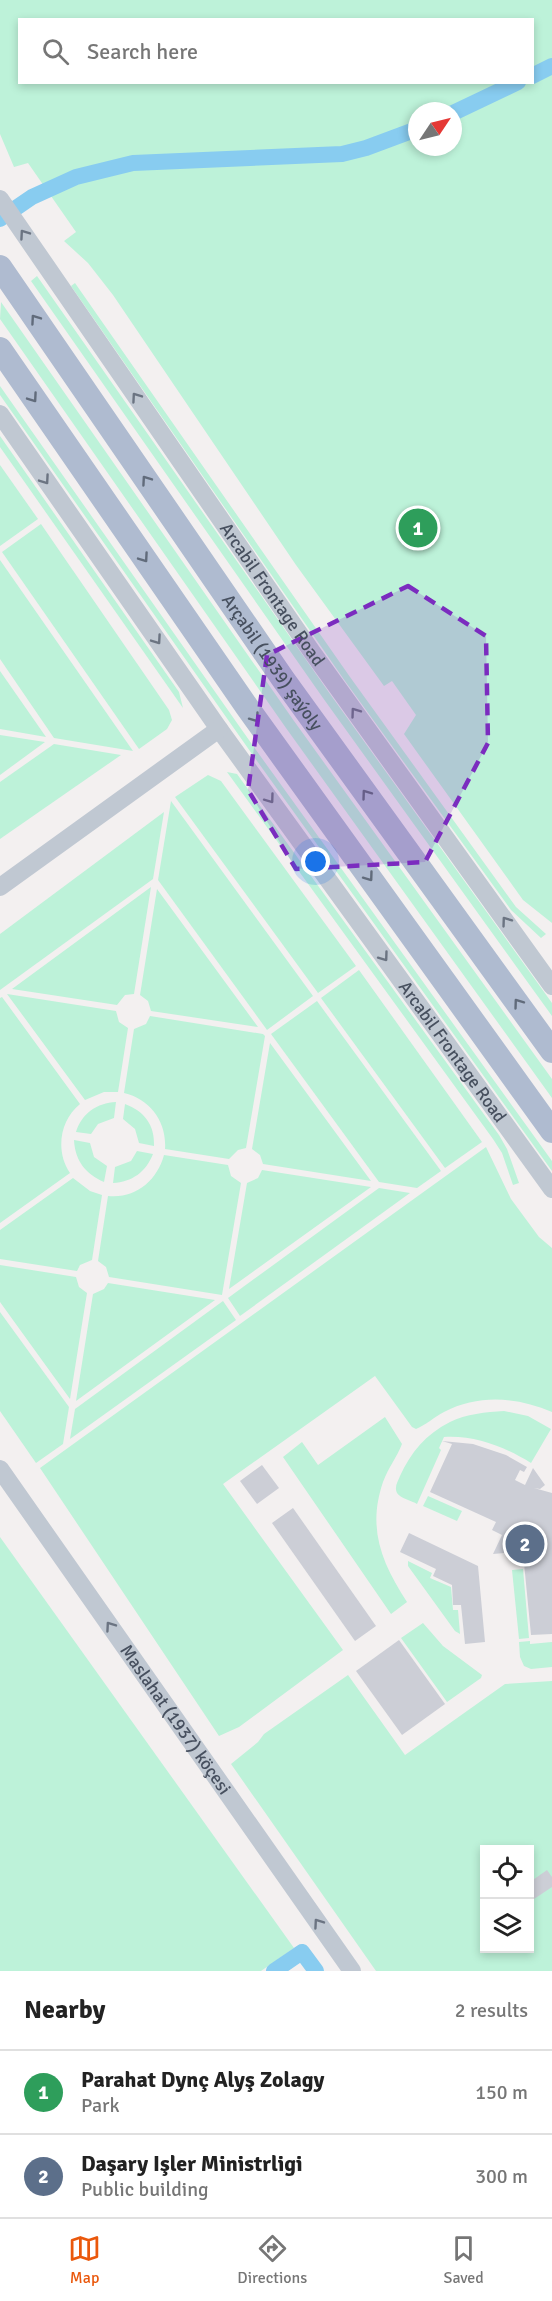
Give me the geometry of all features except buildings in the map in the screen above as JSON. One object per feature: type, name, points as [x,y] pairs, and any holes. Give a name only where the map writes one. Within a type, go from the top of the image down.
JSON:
[{"type":"main road","name":"Arçabil (1939) şaýoly","points":[[0,267],[283,680],[552,1050]]},
{"type":"main road","points":[[0,350],[247,707],[552,1131]]},
{"type":"street","name":"Arcabil Frontage Road","points":[[0,199],[312,652],[552,986]]},
{"type":"street","name":"Arcabil Frontage Road","points":[[0,414],[219,729],[552,1189]]},
{"type":"street","points":[[0,887],[219,729]]},
{"type":"street","name":"Maslahat (1937) köçesi","points":[[0,1468],[352,1971]]},
{"type":"highlighted area","points":[[408,586],[486,636],[488,743],[425,862],[296,869],[248,790],[267,655]]},
{"type":"green space","points":[[0,0],[552,0],[552,923],[523,900],[404,734],[416,715],[392,681],[384,686],[296,565],[113,295],[88,263],[64,241],[76,232],[28,163],[14,167],[0,134]]},
{"type":"green space","points":[[37,276],[330,694],[552,1003],[552,1016],[323,698],[31,281]]},
{"type":"green space","points":[[75,283],[350,677],[516,907],[546,934],[541,938],[511,910],[345,681],[71,286]]},
{"type":"green space","points":[[1,302],[294,721],[552,1079],[552,1098],[286,728],[0,319]]},
{"type":"green space","points":[[0,386],[256,750],[552,1161],[552,1171],[252,754],[0,395]]},
{"type":"green space","points":[[0,436],[179,692],[183,708],[0,447]]},
{"type":"green space","points":[[0,465],[38,519],[0,546]]},
{"type":"green space","points":[[41,524],[169,710],[172,720],[167,729],[139,749],[2,552]]},
{"type":"green space","points":[[0,560],[133,751],[54,738],[0,659]]},
{"type":"green space","points":[[0,671],[46,737],[0,729]]},
{"type":"green space","points":[[0,735],[45,742],[0,775]]},
{"type":"green space","points":[[54,744],[121,755],[0,839],[0,782]]},
{"type":"green space","points":[[227,772],[237,774],[499,1135],[507,1149],[519,1183],[513,1185],[502,1153],[493,1139]]},
{"type":"green space","points":[[208,775],[221,781],[356,966],[318,993],[175,797]]},
{"type":"green space","points":[[171,801],[313,996],[267,1030],[158,880]]},
{"type":"green space","points":[[164,812],[153,879],[0,990],[0,934]]},
{"type":"green space","points":[[151,887],[134,994],[125,995],[117,1005],[12,989]]},
{"type":"green space","points":[[157,889],[258,1027],[151,1011],[148,1001],[140,995]]},
{"type":"green space","points":[[359,970],[482,1142],[445,1168],[321,998]]},
{"type":"green space","points":[[7,994],[116,1011],[119,1022],[128,1028],[118,1092],[104,1092],[85,1100]]},
{"type":"green space","points":[[2,997],[80,1104],[68,1118],[62,1136],[62,1155],[70,1173],[0,1223],[0,998]]},
{"type":"green space","points":[[317,1001],[441,1171],[417,1188],[379,1182],[271,1034]]},
{"type":"green space","points":[[150,1016],[265,1036],[246,1148],[238,1150],[229,1159],[165,1149],[163,1130],[155,1113],[142,1100],[124,1093],[134,1029],[146,1024]]},
{"type":"green space","points":[[270,1043],[371,1181],[263,1164],[260,1155],[252,1149]]},
{"type":"green space","points":[[116,1102],[114,1118],[98,1124],[91,1134],[76,1132],[82,1119],[91,1110],[103,1104]]},
{"type":"green space","points":[[125,1104],[138,1111],[147,1120],[153,1132],[154,1146],[139,1143],[135,1129],[123,1119]]},
{"type":"green space","points":[[74,1140],[90,1143],[94,1157],[107,1166],[104,1182],[83,1166],[79,1160]]},
{"type":"green space","points":[[486,1147],[511,1199],[539,1237],[552,1248],[552,1412],[525,1403],[484,1400],[457,1406],[416,1429],[412,1427],[375,1376],[223,1484],[343,1650],[239,1727],[219,1736],[40,1468]]},
{"type":"green space","points":[[137,1151],[153,1154],[138,1175],[126,1181],[113,1183],[115,1167],[131,1161]]},
{"type":"green space","points":[[164,1155],[228,1165],[231,1176],[241,1183],[222,1295],[109,1277],[106,1267],[98,1261],[108,1196],[127,1195],[144,1186],[156,1173]]},
{"type":"green space","points":[[262,1170],[371,1187],[229,1289],[247,1183],[258,1178]]},
{"type":"green space","points":[[73,1178],[90,1191],[102,1195],[92,1260],[80,1265],[77,1271],[0,1259],[0,1230]]},
{"type":"green space","points":[[379,1188],[410,1193],[240,1316],[228,1298]]},
{"type":"green space","points":[[0,1265],[76,1277],[79,1287],[87,1293],[70,1399],[0,1302]]},
{"type":"green space","points":[[108,1283],[215,1300],[76,1401],[93,1294],[104,1289]]},
{"type":"green space","points":[[223,1301],[236,1320],[70,1439],[75,1409]]},
{"type":"green space","points":[[0,1312],[69,1407],[63,1444],[36,1463],[0,1411]]},
{"type":"green space","points":[[504,1411],[528,1416],[551,1429],[531,1463],[489,1443],[467,1438],[444,1437],[439,1448],[441,1450],[417,1504],[397,1493],[397,1482],[404,1467],[420,1444],[434,1432],[463,1417]]},
{"type":"green space","points":[[385,1417],[402,1444],[387,1472],[378,1499],[377,1530],[384,1559],[407,1602],[391,1614],[283,1457],[302,1442],[318,1465]]},
{"type":"green space","points":[[428,1496],[462,1511],[457,1521],[423,1506]]},
{"type":"green space","points":[[0,1537],[294,1948],[261,1971],[0,1971]]},
{"type":"green space","points":[[408,1561],[432,1573],[430,1578],[451,1587],[453,1610],[458,1610],[460,1634],[455,1631],[408,1566]]},
{"type":"green space","points":[[523,1569],[529,1638],[519,1639],[512,1570]]},
{"type":"green space","points":[[423,1623],[443,1646],[482,1675],[447,1702],[401,1638]]},
{"type":"green space","points":[[530,1641],[530,1644],[552,1642],[552,1667],[531,1669],[524,1666],[520,1657],[519,1642]]},
{"type":"green space","points":[[348,1675],[405,1755],[505,1684],[552,1681],[552,1971],[376,1971],[231,1764],[258,1742],[264,1734]]},
{"type":"waterway","points":[[534,75],[552,66]]},
{"type":"waterway","points":[[462,109],[514,84]]},
{"type":"waterway","points":[[0,219],[32,197],[76,177],[133,163],[342,154],[408,132]]},
{"type":"waterway","points":[[274,1971],[302,1952],[316,1971]]},
{"type":"place","name":"Parahat Dynç Alyş Zolagy","points":[[418,528]]},
{"type":"place","name":"Daşary Işler Ministrligi","points":[[525,1544]]}]
